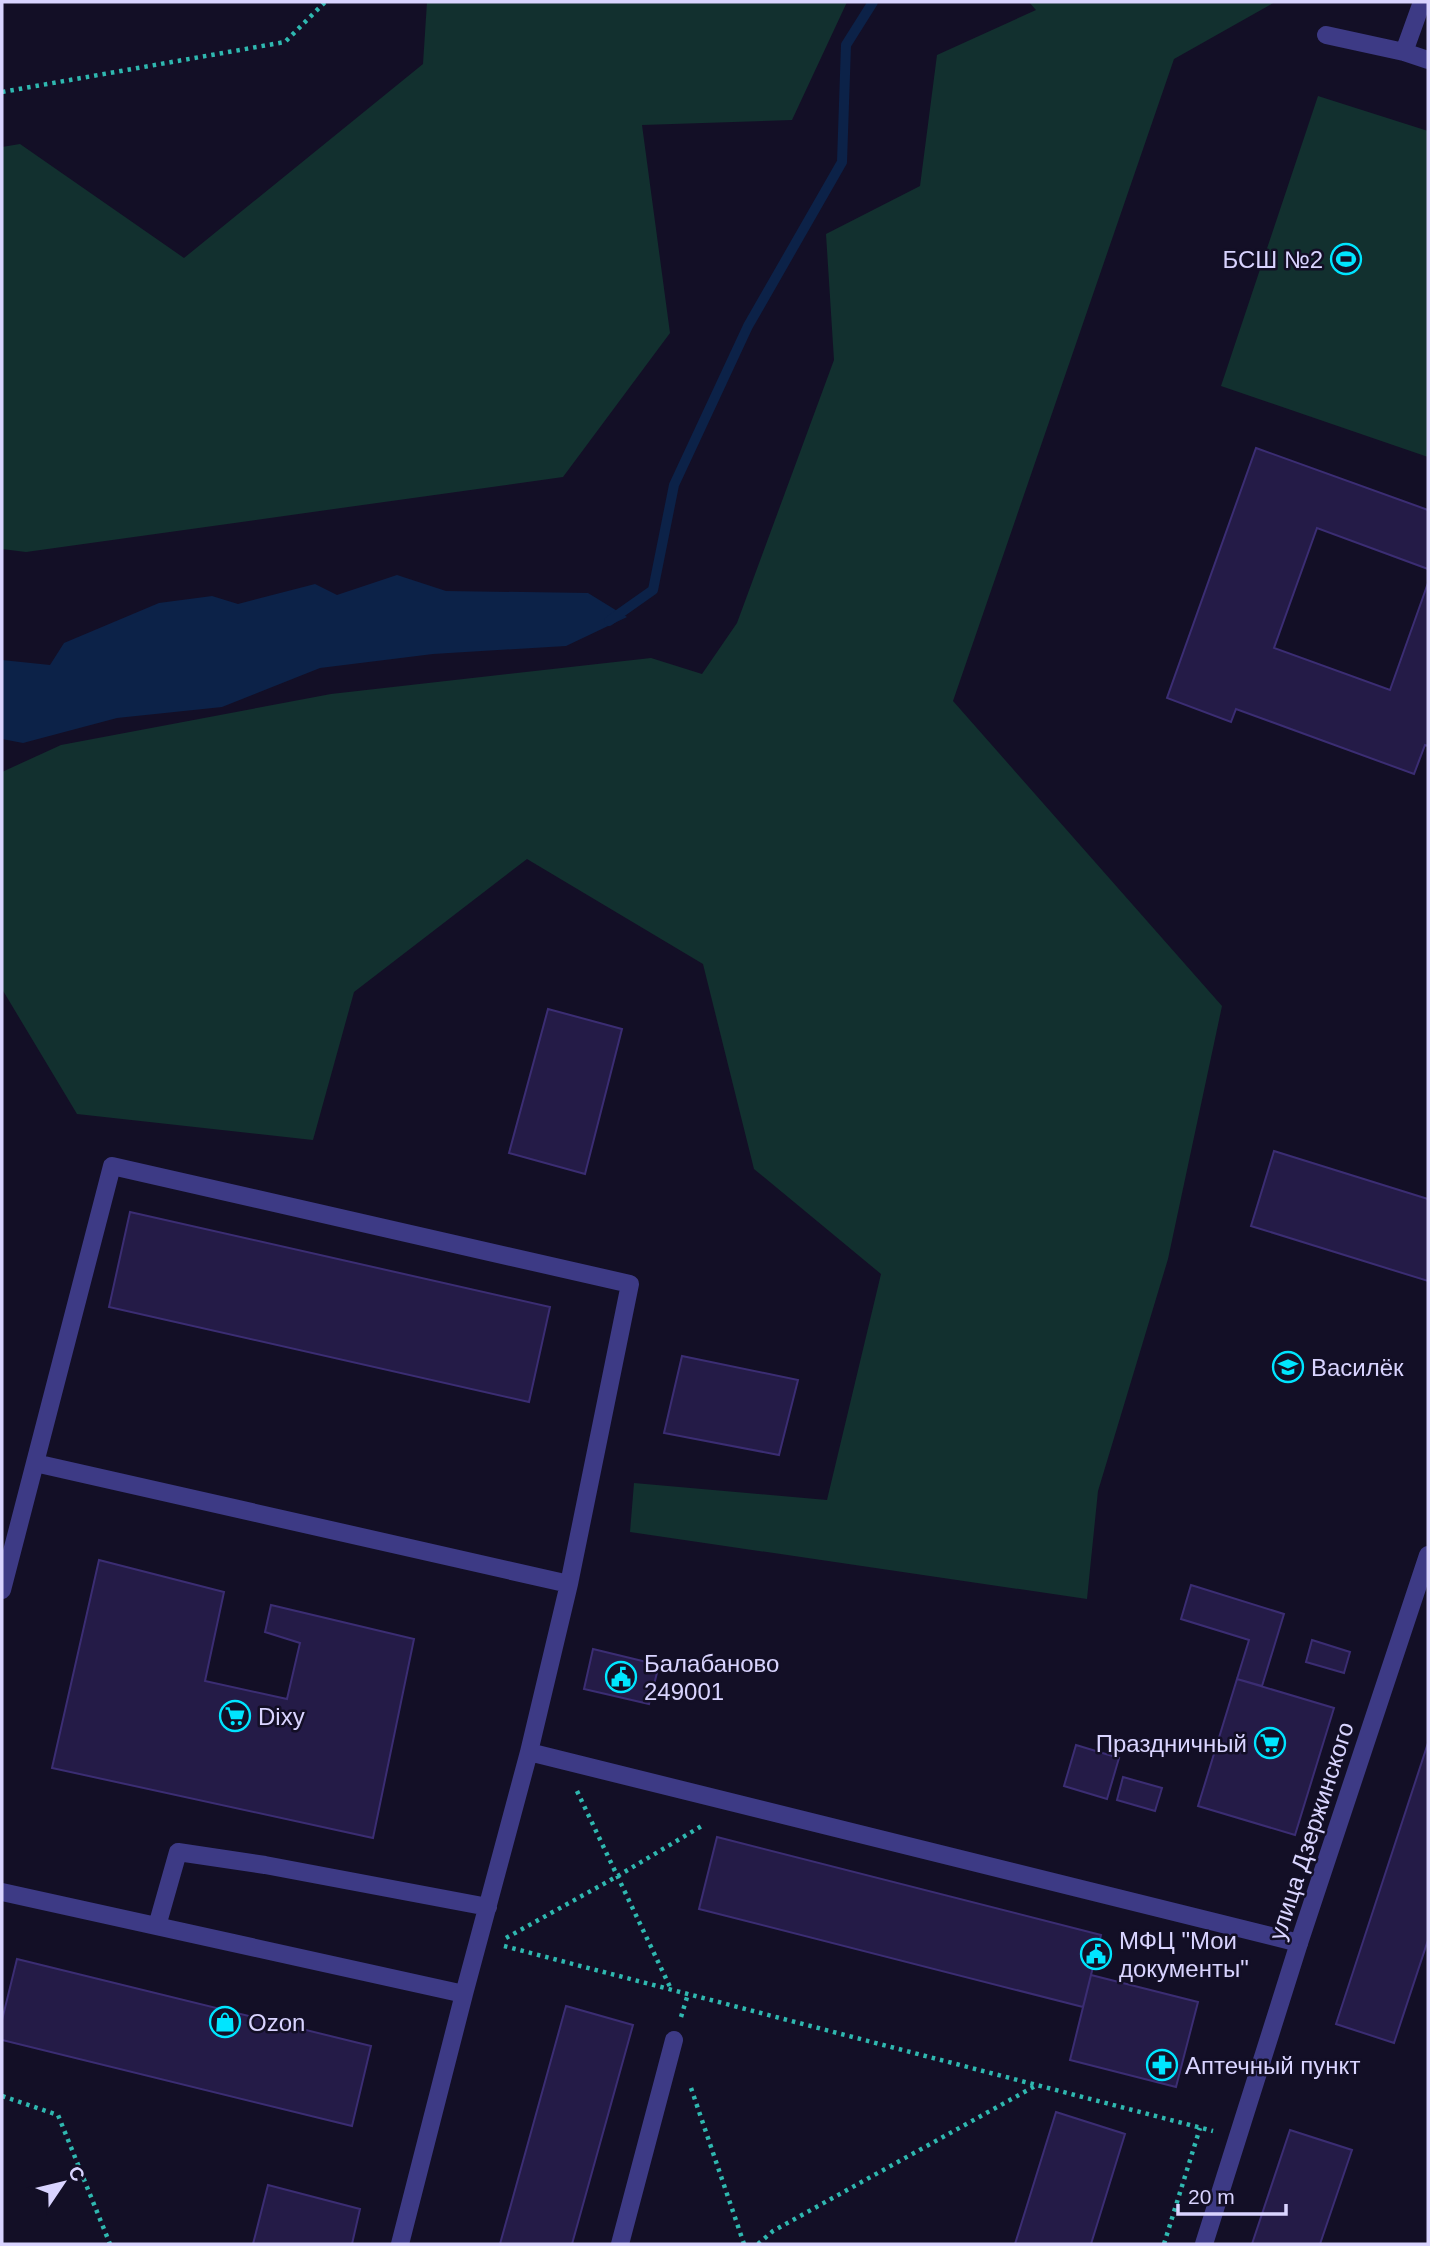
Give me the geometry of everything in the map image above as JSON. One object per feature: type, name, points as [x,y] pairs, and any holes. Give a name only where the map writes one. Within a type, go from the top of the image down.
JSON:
[{"type":"street","points":[[1404,52],[1422,2]]},
{"type":"street","points":[[1326,36],[1404,52],[1428,60]]},
{"type":"street","points":[[2,1590],[112,1166],[630,1284],[569,1584],[529,1752],[400,2244]]},
{"type":"street","points":[[35,1463],[569,1584]]},
{"type":"street","name":"улица Дзержинского","points":[[1204,2244],[1299,1943],[1428,1555]]},
{"type":"street","points":[[529,1752],[1299,1943]]},
{"type":"street","points":[[157,1926],[178,1852],[265,1865],[488,1907]]},
{"type":"street","points":[[2,1892],[464,1994]]},
{"type":"street","points":[[620,2244],[674,2040]]},
{"type":"path","points":[[2,92],[285,42],[325,2]]},
{"type":"path","points":[[563,1760],[671,1990]]},
{"type":"path","points":[[738,1804],[496,1944],[1238,2138]]},
{"type":"path","points":[[674,2040],[744,2244]]},
{"type":"path","points":[[758,2244],[773,2231],[1038,2085]]},
{"type":"path","points":[[2,2096],[58,2115],[110,2244]]},
{"type":"path","points":[[1164,2244],[1200,2128]]},
{"type":"green space","points":[[427,2],[847,2],[792,120],[642,125],[670,333],[563,477],[26,552],[2,549],[2,147],[20,144],[184,258],[423,64]]},
{"type":"green space","points":[[1029,2],[1275,2],[1174,59],[953,701],[1222,1006],[1168,1259],[1098,1491],[1087,1599],[630,1532],[634,1483],[827,1500],[881,1274],[754,1169],[703,964],[527,859],[354,992],[313,1140],[77,1114],[2,989],[2,772],[61,745],[331,694],[651,658],[702,674],[737,623],[834,360],[826,234],[920,186],[937,55],[1036,10]]},
{"type":"green space","name":"БСШ №2","points":[[1318,96],[1428,131],[1428,457],[1221,386]]},
{"type":"water","points":[[397,575],[446,591],[588,593],[627,617],[566,646],[433,654],[320,668],[222,707],[117,718],[23,743],[2,739],[2,660],[50,665],[64,643],[159,603],[212,596],[238,604],[315,584],[337,595]]},
{"type":"building","points":[[1256,448],[1428,510],[1428,569],[1317,528],[1274,648],[1390,690],[1428,583],[1428,746],[1425,745],[1414,774],[1236,709],[1231,722],[1167,698]]},
{"type":"building","points":[[548,1009],[622,1029],[585,1174],[509,1153]]},
{"type":"building","points":[[1274,1151],[1428,1199],[1428,1281],[1251,1226]]},
{"type":"building","points":[[130,1212],[550,1307],[529,1402],[109,1307]]},
{"type":"building","points":[[682,1356],[798,1380],[779,1455],[664,1433]]},
{"type":"building","points":[[99,1560],[224,1592],[205,1681],[287,1699],[300,1643],[265,1632],[271,1605],[414,1639],[373,1838],[52,1768]]},
{"type":"building","points":[[1191,1585],[1284,1614],[1262,1686],[1237,1679],[1249,1640],[1181,1619]]},
{"type":"building","points":[[1312,1640],[1350,1652],[1344,1673],[1306,1662]]},
{"type":"building","name":"Балабаново 249001","points":[[593,1649],[659,1665],[649,1704],[584,1689]]},
{"type":"building","name":"Праздничный","points":[[1237,1679],[1334,1708],[1295,1835],[1198,1806]]},
{"type":"building","points":[[1428,1743],[1428,1940],[1394,2043],[1336,2024]]},
{"type":"building","points":[[1076,1745],[1119,1758],[1107,1799],[1064,1786]]},
{"type":"building","points":[[1123,1777],[1162,1788],[1155,1811],[1117,1800]]},
{"type":"building","points":[[717,1837],[1101,1935],[1083,2007],[699,1909]]},
{"type":"building","points":[[17,1959],[371,2046],[352,2126],[2,2040],[2,2020]]},
{"type":"building","points":[[1091,1975],[1198,2002],[1176,2087],[1070,2060]]},
{"type":"building","points":[[566,2006],[633,2025],[572,2244],[500,2244]]},
{"type":"building","points":[[1056,2112],[1125,2134],[1091,2244],[1015,2244]]},
{"type":"building","points":[[1290,2130],[1352,2150],[1320,2244],[1252,2244]]},
{"type":"building","points":[[268,2185],[360,2209],[352,2244],[253,2244]]},
{"type":"waterway","points":[[609,621],[653,590],[674,485],[748,326],[842,162],[846,45],[873,2]]},
{"type":"place","name":"БСШ №2","points":[[1346,259]]},
{"type":"place","name":"Василёк","points":[[1288,1367]]},
{"type":"place","name":"Балабаново 249001","points":[[621,1677]]},
{"type":"place","name":"Dixy","points":[[235,1716]]},
{"type":"place","name":"Праздничный","points":[[1270,1743]]},
{"type":"place","name":"МФЦ \"Мои документы\"","points":[[1096,1954]]},
{"type":"place","name":"Ozon","points":[[225,2022]]},
{"type":"place","name":"Аптечный пункт","points":[[1162,2065]]}]
